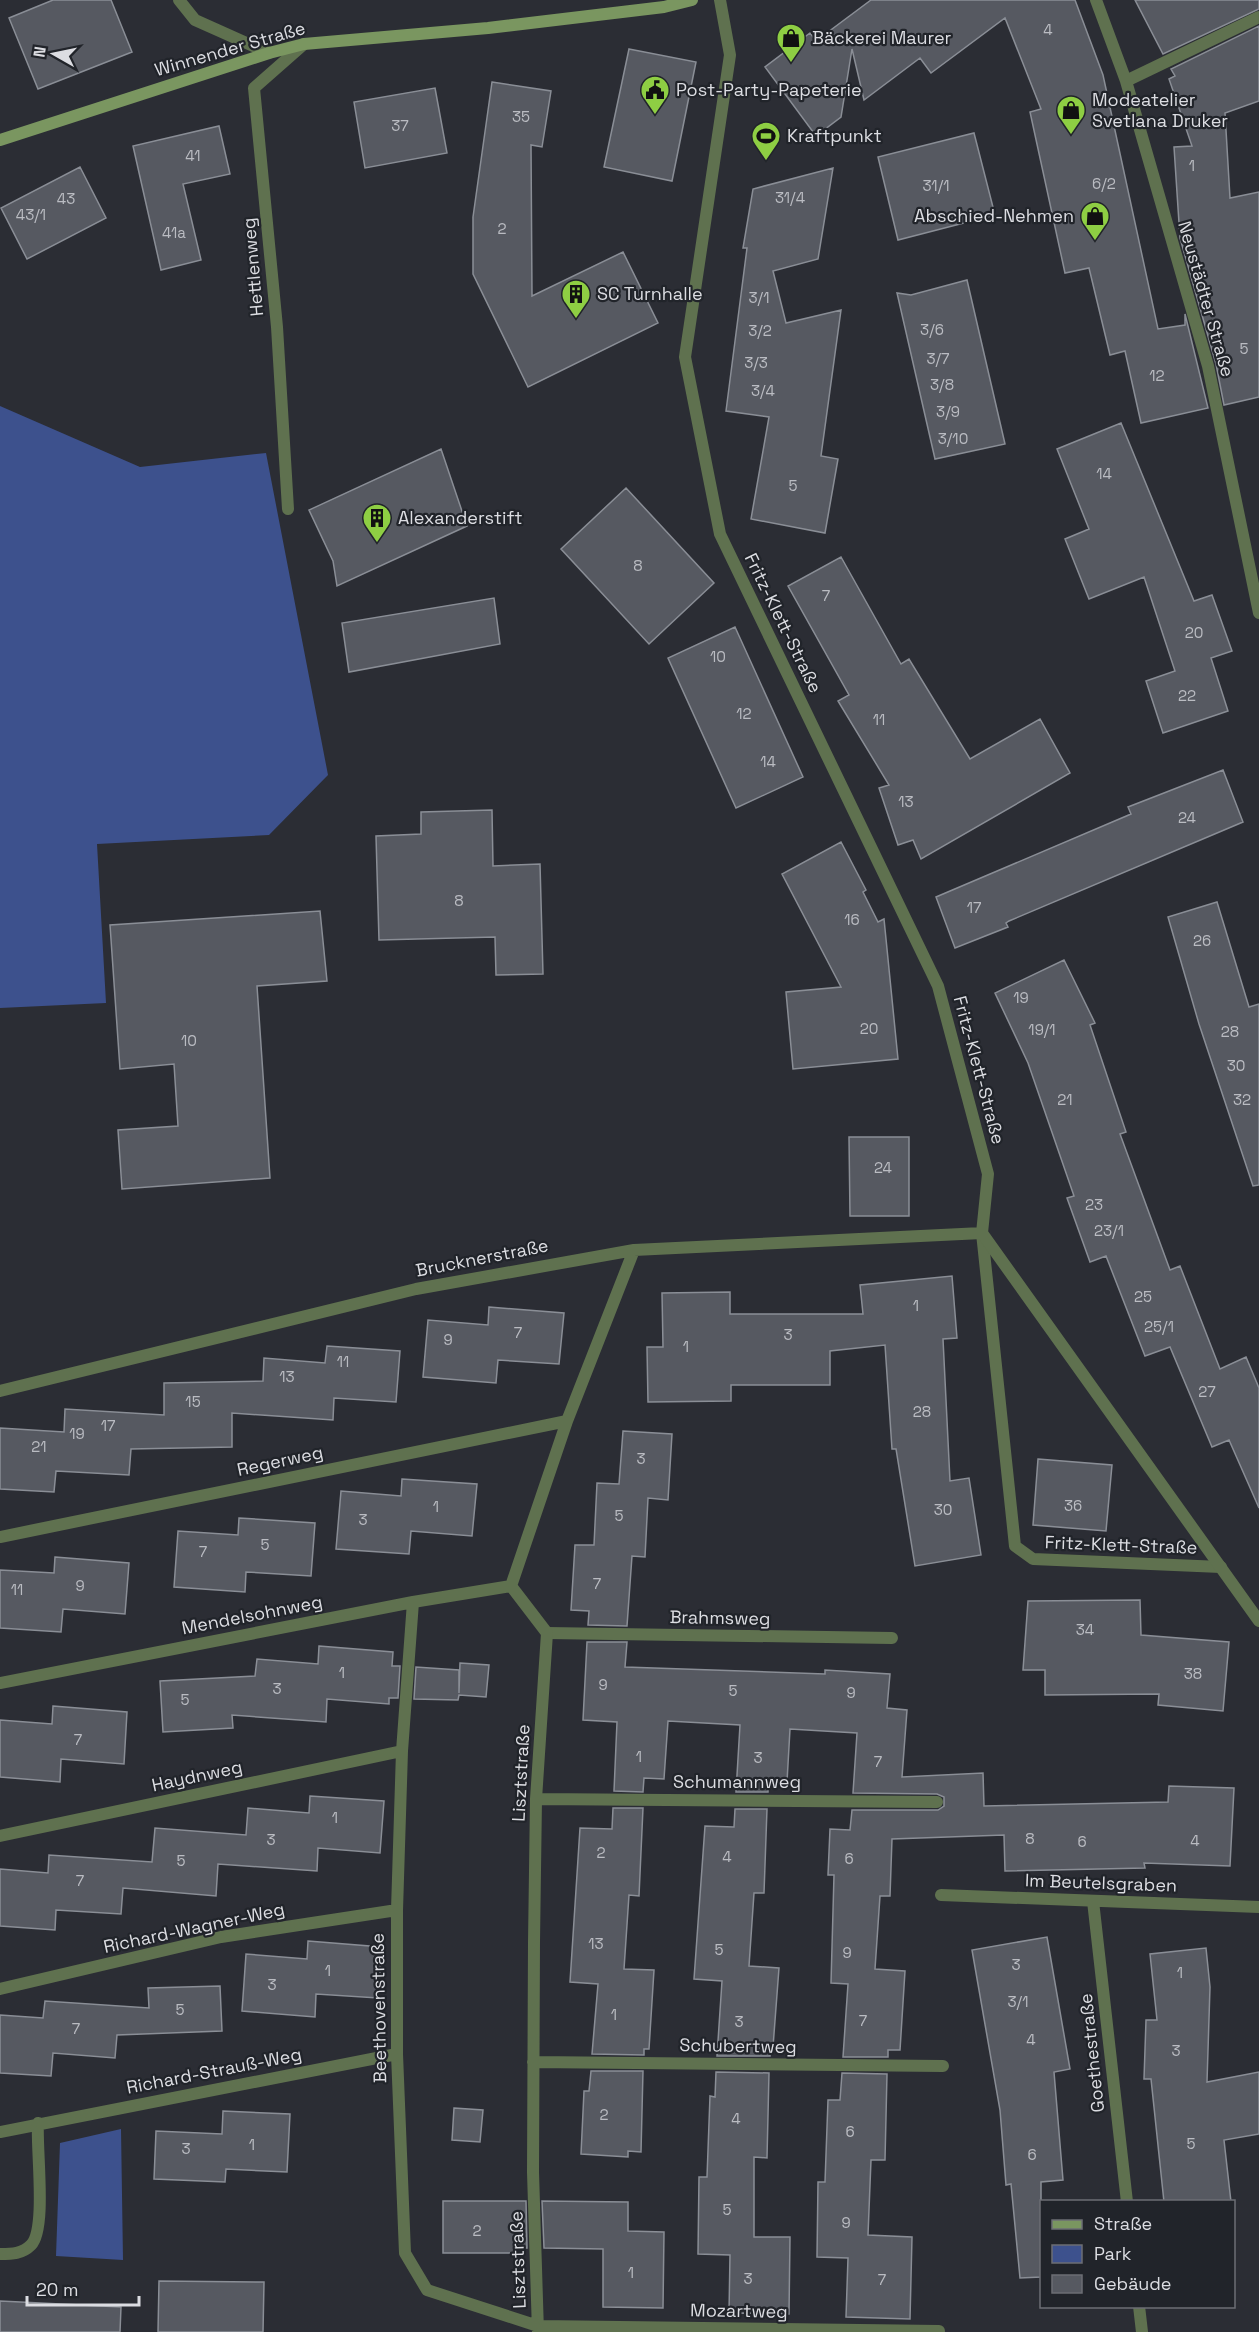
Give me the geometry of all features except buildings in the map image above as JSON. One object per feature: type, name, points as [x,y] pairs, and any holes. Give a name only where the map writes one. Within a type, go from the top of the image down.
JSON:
[{"type":"street","points":[[179,0],[195,20],[269,52]]},
{"type":"street","name":"Winnender Straße","points":[[0,140],[269,52],[304,44],[488,28],[664,7],[692,0]]},
{"type":"street","name":"Fritz-Klett-Straße","points":[[720,0],[730,55],[685,357],[720,534],[938,986],[988,1174],[982,1233],[1015,1546],[1033,1559],[1221,1567]]},
{"type":"street","name":"Neustädter Straße","points":[[1096,0],[1126,81],[1208,366],[1259,613]]},
{"type":"street","points":[[1126,81],[1259,17]]},
{"type":"street","name":"Hettlenweg","points":[[288,509],[277,327],[254,88],[304,44]]},
{"type":"street","name":"Fritz-Klett-Straße","points":[[982,1233],[1259,1621]]},
{"type":"street","name":"Brucknerstraße","points":[[0,1391],[416,1289],[634,1250],[982,1233]]},
{"type":"street","points":[[547,1634],[511,1586],[567,1421],[634,1250]]},
{"type":"street","name":"Regerweg","points":[[0,1537],[567,1421]]},
{"type":"street","name":"Mendelsohnweg","points":[[0,1683],[413,1602],[511,1586]]},
{"type":"street","name":"Beethovenstraße","points":[[413,1602],[402,1751],[396,1910],[397,2054],[405,2253],[427,2290],[538,2329]]},
{"type":"street","name":"Brahmsweg","points":[[547,1634],[892,1638]]},
{"type":"street","name":"Lisztstraße","points":[[538,2329],[533,2062],[536,1799],[547,1634]]},
{"type":"street","name":"Haydnweg","points":[[0,1836],[402,1751]]},
{"type":"street","name":"Schumannweg","points":[[536,1799],[937,1802]]},
{"type":"street","name":"Im Beutelsgraben","points":[[941,1896],[1259,1907]]},
{"type":"street","name":"Goethestraße","points":[[1094,1901],[1127,2200]]},
{"type":"street","name":"Richard-Wagner-Weg","points":[[0,1989],[221,1937],[396,1910]]},
{"type":"street","name":"Richard-Strauß-Weg","points":[[0,2132],[397,2054]]},
{"type":"street","name":"Schubertweg","points":[[533,2062],[943,2066]]},
{"type":"street","points":[[0,2254],[16,2254],[32,2244],[39,2223],[38,2123]]},
{"type":"street","points":[[1139,2308],[1142,2332]]},
{"type":"street","name":"Mozartweg","points":[[538,2329],[939,2331]]},
{"type":"green space","points":[[0,406],[140,467],[266,453],[328,775],[269,835],[97,844],[106,1003],[0,1008]]},
{"type":"green space","points":[[121,2129],[123,2260],[56,2256],[60,2143]]},
{"type":"place","name":"Bäckerei Maurer","points":[[791,64]]},
{"type":"place","name":"Post-Party-Papeterie","points":[[655,116]]},
{"type":"place","name":"Modeatelier Svetlana Druker","points":[[1071,136]]},
{"type":"place","name":"Kraftpunkt","points":[[766,162]]},
{"type":"place","name":"Abschied-Nehmen","points":[[1095,242]]},
{"type":"place","name":"SC Turnhalle","points":[[576,320]]},
{"type":"place","name":"Alexanderstift","points":[[377,544]]}]
